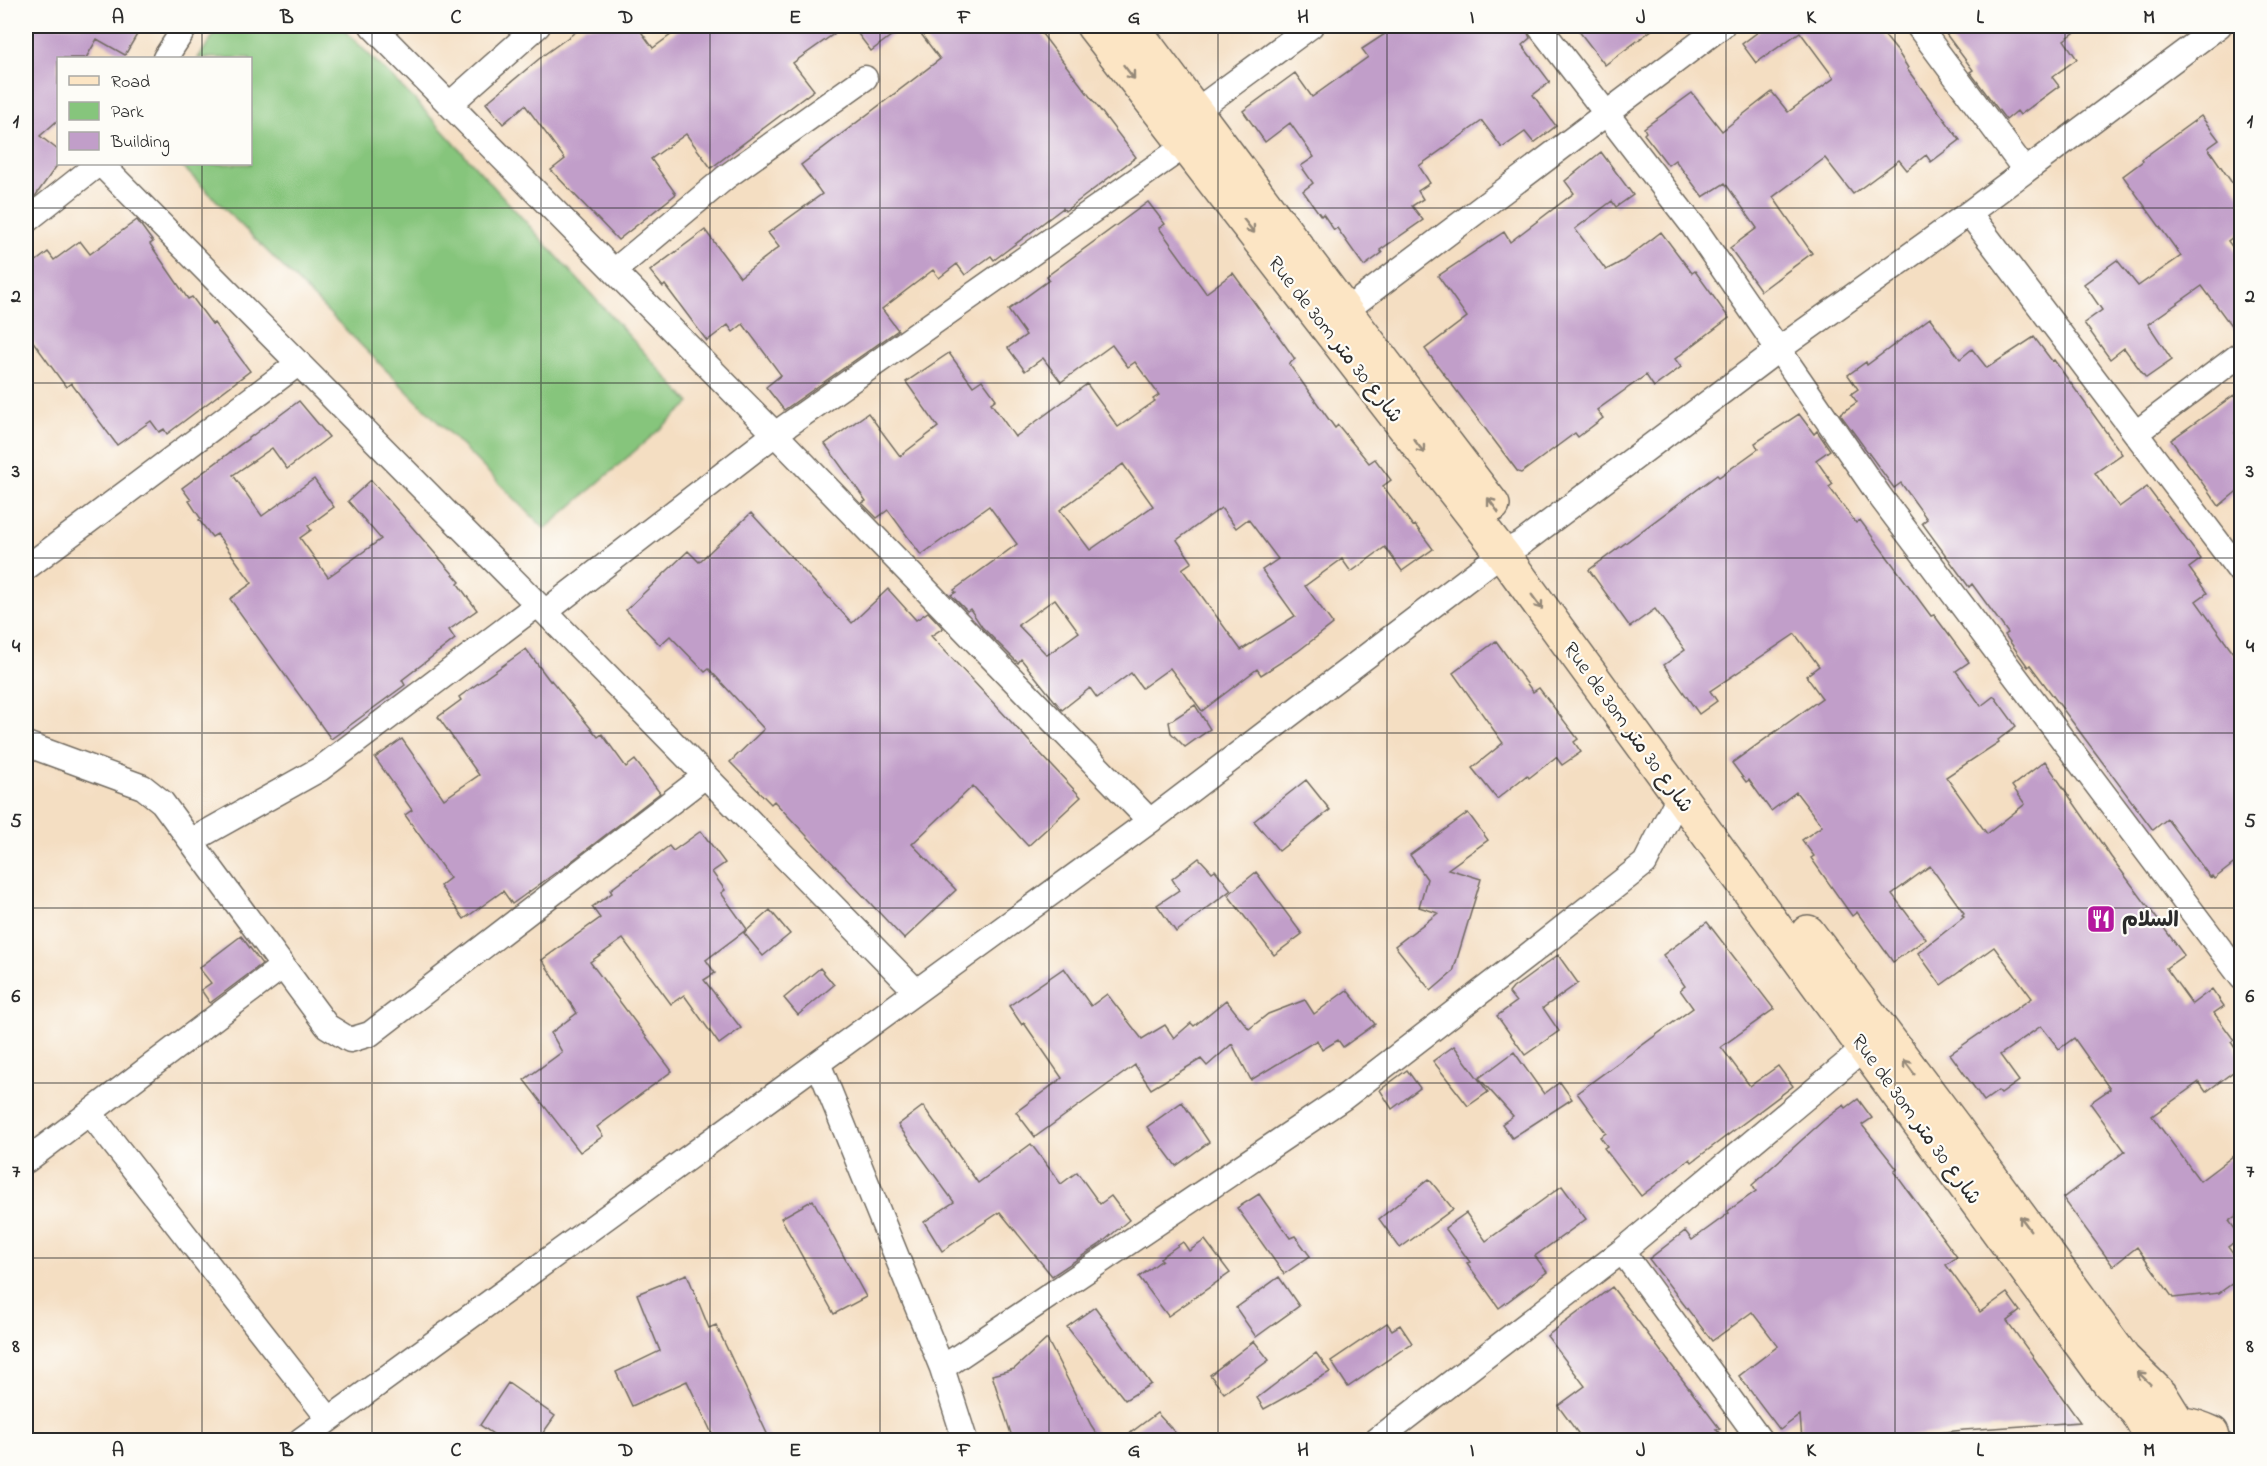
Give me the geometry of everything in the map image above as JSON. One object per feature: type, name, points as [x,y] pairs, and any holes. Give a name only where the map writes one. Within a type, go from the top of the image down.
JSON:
[{"type":"street","points":[[166,57],[186,26]]},
{"type":"street","points":[[372,26],[776,434],[1150,820]]},
{"type":"street","points":[[450,104],[538,26]]},
{"type":"street","name":"Rue de 30m شارع 30 متر","points":[[1093,26],[1186,145],[1512,548],[2124,1359],[2161,1395],[2161,1434]]},
{"type":"street","name":"Rue de 30m شارع 30 متر","points":[[1132,26],[1345,311],[1512,548],[1679,796],[2109,1383],[2161,1434]]},
{"type":"street","points":[[1197,110],[1311,26]]},
{"type":"street","points":[[1539,26],[1694,227],[1879,495],[2241,978]]},
{"type":"street","points":[[1345,311],[1605,112],[1722,26]]},
{"type":"street","points":[[1918,26],[2025,170]]},
{"type":"street","points":[[301,1440],[1150,820],[1779,349],[1969,213],[2218,26]]},
{"type":"street","points":[[614,271],[726,177],[865,78]]},
{"type":"street","points":[[191,841],[320,769],[776,434],[1186,145]]},
{"type":"street","points":[[26,221],[98,165]]},
{"type":"street","points":[[100,165],[299,363],[916,991]]},
{"type":"street","points":[[1969,213],[2241,574]]},
{"type":"street","points":[[2136,433],[2241,353]]},
{"type":"street","points":[[26,568],[299,363]]},
{"type":"street","points":[[26,744],[142,787],[162,802],[327,1026],[350,1040],[370,1034],[705,777]]},
{"type":"street","points":[[942,1368],[1343,1098],[1526,957],[1645,863],[1679,796]]},
{"type":"street","points":[[26,1161],[283,966]]},
{"type":"street","points":[[1377,1440],[1622,1251],[1865,1048]]},
{"type":"street","points":[[818,1062],[942,1368],[965,1440]]},
{"type":"street","points":[[90,1113],[329,1419]]},
{"type":"street","points":[[1622,1251],[1760,1440]]},
{"type":"street","points":[[2161,1434],[2190,1424],[2217,1438]]},
{"type":"green space","points":[[220,26],[340,26],[415,100],[690,403],[545,529],[181,165],[252,165],[252,57],[199,57]]},
{"type":"building","points":[[26,26],[142,26],[125,55],[97,39],[87,57],[57,57],[57,121],[40,136],[57,149],[57,165],[36,195],[26,203]]},
{"type":"building","points":[[584,26],[637,26],[653,48],[683,26],[845,26],[793,63],[814,90],[711,168],[686,134],[651,159],[676,194],[618,240],[551,170],[565,159],[525,105],[503,124],[486,103],[545,54]]},
{"type":"building","points":[[852,26],[904,26],[871,51]]},
{"type":"building","points":[[915,26],[1036,26],[1136,157],[1065,211],[1063,208],[994,260],[991,256],[965,275],[957,264],[939,278],[933,270],[882,309],[898,330],[784,410],[766,387],[781,375],[743,324],[733,332],[728,325],[707,341],[665,285],[663,287],[650,271],[705,230],[740,277],[779,247],[768,233],[822,194],[801,165],[940,59]]},
{"type":"building","points":[[1397,26],[1525,26],[1530,38],[1522,45],[1550,82],[1533,95],[1556,126],[1534,143],[1525,132],[1502,148],[1482,121],[1419,166],[1430,183],[1418,191],[1423,199],[1412,206],[1423,220],[1380,250],[1382,253],[1364,266],[1337,228],[1334,230],[1323,214],[1321,216],[1303,191],[1313,183],[1301,166],[1314,157],[1290,123],[1265,142],[1243,111],[1295,73],[1312,97],[1368,57],[1362,49]]},
{"type":"building","points":[[1575,26],[1657,26],[1605,65]]},
{"type":"building","points":[[1766,26],[1877,26],[1960,140],[1931,162],[1926,155],[1907,170],[1899,160],[1853,194],[1825,158],[1773,197],[1812,253],[1761,291],[1730,248],[1757,228],[1725,183],[1703,197],[1675,160],[1668,165],[1644,134],[1646,132],[1644,128],[1692,93],[1722,131],[1772,92],[1788,112],[1834,78],[1800,32],[1756,63],[1742,44]]},
{"type":"building","points":[[1940,26],[2084,26],[2064,40],[2077,59],[2052,77],[2059,86],[2020,115],[2017,111],[2006,120],[1970,72],[1973,70]]},
{"type":"building","points":[[2201,116],[2219,140],[2208,148],[2241,196],[2241,231],[2228,241],[2241,259],[2241,339],[2202,286],[2148,324],[2172,360],[2146,378],[2124,348],[2110,359],[2084,323],[2102,310],[2084,284],[2117,260],[2138,286],[2181,256],[2123,176],[2143,161],[2142,159]]},
{"type":"building","points":[[1601,152],[1633,195],[1616,207],[1612,201],[1575,229],[1606,270],[1623,261],[1661,232],[1692,273],[1695,271],[1729,318],[1675,359],[1681,367],[1654,387],[1646,375],[1597,410],[1603,418],[1578,437],[1575,433],[1521,473],[1425,349],[1467,317],[1438,276],[1504,232],[1510,242],[1574,193],[1565,181]]},
{"type":"building","points":[[1148,202],[1165,224],[1159,228],[1206,293],[1233,273],[1295,359],[1289,364],[1335,428],[1338,425],[1369,463],[1375,459],[1391,480],[1383,486],[1433,549],[1402,571],[1385,547],[1351,572],[1342,559],[1305,586],[1333,624],[1297,652],[1261,675],[1257,669],[1202,711],[1170,668],[1142,688],[1131,673],[1097,698],[1090,688],[1062,710],[1021,659],[1018,663],[982,627],[970,609],[967,611],[951,595],[956,592],[954,590],[1017,544],[989,506],[921,555],[888,510],[877,518],[862,503],[866,501],[825,444],[868,413],[900,456],[938,427],[906,382],[949,353],[973,386],[982,380],[996,399],[991,403],[1015,437],[1087,384],[1118,427],[1155,401],[1153,399],[1159,395],[1135,362],[1128,367],[1112,345],[1061,382],[1043,358],[1025,371],[1008,348],[1026,335],[1008,310],[1049,280],[1047,276]],"holes":[[[1123,464],[1153,506],[1090,550],[1060,510]],[[1221,508],[1236,528],[1248,519],[1278,559],[1262,570],[1295,616],[1241,650],[1182,569],[1192,562],[1177,540]],[[1055,599],[1079,632],[1047,655],[1018,625]]]},
{"type":"building","points":[[137,220],[153,242],[150,244],[188,299],[192,297],[250,371],[167,434],[164,429],[159,432],[151,421],[117,445],[71,383],[66,387],[26,332],[26,269],[48,252],[54,260],[80,241],[90,254]]},
{"type":"building","points":[[1930,318],[1960,359],[1972,349],[1987,368],[2034,337],[2052,361],[2054,360],[2122,454],[2095,473],[2119,507],[2147,487],[2201,559],[2189,568],[2207,593],[2196,601],[2241,664],[2241,858],[2214,879],[2210,877],[2167,819],[2153,830],[2030,665],[2028,667],[2005,635],[2008,633],[1972,584],[1969,587],[1922,523],[1927,519],[1901,483],[1894,488],[1840,414],[1857,402],[1851,394],[1858,389],[1848,375],[1866,362],[1867,365]]},
{"type":"building","points":[[2234,395],[2241,406],[2241,428],[2235,433],[2241,442],[2241,488],[2219,506],[2171,440]]},
{"type":"building","points":[[299,401],[329,437],[287,469],[272,448],[233,475],[262,516],[314,479],[334,507],[308,526],[311,530],[300,538],[328,577],[381,539],[348,501],[371,480],[460,582],[458,584],[477,610],[449,630],[455,639],[402,680],[405,685],[331,739],[230,599],[252,583],[217,534],[212,537],[199,520],[201,519],[189,501],[191,500],[182,488]]},
{"type":"building","points":[[1799,414],[1814,434],[1817,431],[1830,450],[1816,460],[1833,484],[1829,487],[1856,523],[1860,520],[1931,616],[1934,615],[1969,662],[1956,671],[1981,706],[1994,696],[2016,726],[1998,740],[1999,742],[1946,777],[1987,834],[2025,804],[2012,786],[2045,761],[2111,857],[2184,955],[2166,968],[2192,1004],[2212,989],[2224,1006],[2214,1013],[2234,1040],[2231,1042],[2241,1057],[2241,1066],[2206,1092],[2199,1082],[2152,1116],[2200,1181],[2241,1150],[2241,1212],[2229,1221],[2241,1237],[2228,1247],[2241,1265],[2240,1278],[2219,1293],[2173,1298],[2137,1247],[2113,1266],[2063,1198],[2125,1151],[2090,1103],[2110,1089],[2074,1038],[2059,1049],[2041,1026],[2000,1055],[2019,1081],[2001,1094],[1998,1091],[1984,1101],[1950,1054],[2032,998],[1994,947],[1941,985],[1918,953],[1964,917],[1962,915],[1964,913],[1930,866],[1892,894],[1926,939],[1893,962],[1857,912],[1852,916],[1811,858],[1814,856],[1802,840],[1822,826],[1796,792],[1771,811],[1749,780],[1746,782],[1732,763],[1822,698],[1806,676],[1819,666],[1795,634],[1710,691],[1717,701],[1699,714],[1664,665],[1685,650],[1655,609],[1630,627],[1589,570],[1717,475],[1719,477],[1758,449],[1755,443]]},
{"type":"building","points":[[751,513],[852,623],[888,589],[916,620],[928,612],[943,628],[931,636],[1081,797],[1028,846],[973,786],[912,844],[956,890],[904,939],[774,801],[771,804],[730,762],[764,729],[709,669],[705,672],[670,636],[660,645],[626,610],[688,551],[699,562]]},
{"type":"building","points":[[1496,641],[1533,692],[1539,688],[1578,739],[1574,742],[1581,752],[1562,765],[1556,757],[1529,778],[1527,775],[1497,799],[1472,768],[1503,743],[1453,673]]},
{"type":"building","points":[[526,649],[598,737],[602,734],[626,767],[635,760],[660,793],[512,904],[503,891],[464,919],[440,886],[450,878],[405,815],[412,810],[375,758],[402,739],[444,799],[479,775],[438,717],[461,700],[459,697]]},
{"type":"building","points":[[1195,705],[1210,729],[1185,747],[1171,733],[1169,722]]},
{"type":"building","points":[[1306,780],[1330,810],[1279,851],[1254,821]]},
{"type":"building","points":[[1468,813],[1488,840],[1448,869],[1481,879],[1453,972],[1431,991],[1395,946],[1438,913],[1419,907],[1427,879],[1410,855]]},
{"type":"building","points":[[701,831],[725,863],[712,872],[725,890],[721,893],[747,929],[706,960],[715,973],[704,980],[741,1028],[719,1044],[684,995],[671,1004],[623,939],[590,962],[672,1071],[597,1127],[603,1136],[580,1152],[524,1080],[562,1052],[551,1033],[577,1013],[542,960],[600,918],[592,907],[612,893],[610,890],[669,846],[673,851]]},
{"type":"building","points":[[1199,858],[1212,872],[1215,870],[1231,890],[1176,932],[1157,905],[1179,890],[1172,879]]},
{"type":"building","points":[[1256,872],[1302,934],[1274,955],[1228,895]]},
{"type":"building","points":[[770,910],[790,934],[763,956],[744,933]]},
{"type":"building","points":[[1707,922],[1774,1009],[1721,1047],[1750,1086],[1778,1066],[1793,1086],[1692,1162],[1690,1159],[1641,1196],[1604,1148],[1607,1146],[1600,1137],[1606,1133],[1577,1093],[1693,1008],[1680,990],[1685,986],[1663,955]]},
{"type":"building","points":[[241,936],[262,964],[210,1003],[201,990],[211,983],[199,968]]},
{"type":"building","points":[[1558,955],[1578,983],[1543,1008],[1559,1031],[1525,1055],[1497,1016],[1516,1002],[1509,993],[1513,988]]},
{"type":"building","points":[[820,968],[834,985],[798,1015],[784,998]]},
{"type":"building","points":[[1064,968],[1091,1006],[1107,994],[1142,1039],[1165,1025],[1174,1038],[1191,1023],[1194,1026],[1226,1000],[1249,1029],[1268,1014],[1305,1000],[1314,1014],[1347,990],[1375,1024],[1343,1047],[1338,1040],[1322,1050],[1317,1040],[1251,1080],[1232,1044],[1207,1066],[1201,1059],[1151,1089],[1135,1065],[1035,1137],[1016,1112],[1062,1078],[1024,1023],[1022,1025],[1009,1006]]},
{"type":"building","points":[[1454,1046],[1488,1092],[1468,1106],[1433,1061]]},
{"type":"building","points":[[1514,1052],[1544,1094],[1560,1082],[1572,1099],[1512,1138],[1502,1124],[1513,1116],[1479,1078]]},
{"type":"building","points":[[1407,1070],[1420,1088],[1392,1109],[1380,1090]]},
{"type":"building","points":[[1858,1099],[1872,1118],[1862,1125],[1897,1169],[1894,1172],[1957,1257],[1946,1265],[1980,1312],[2007,1293],[2020,1311],[2007,1321],[2080,1422],[1964,1430],[1891,1438],[1892,1440],[1802,1440],[1800,1415],[1780,1430],[1739,1376],[1778,1346],[1752,1312],[1712,1341],[1649,1259],[1685,1231],[1692,1240],[1729,1213],[1728,1211],[1756,1191],[1752,1185],[1824,1120],[1844,1105],[1846,1108]]},
{"type":"building","points":[[1182,1102],[1209,1142],[1176,1166],[1147,1127]]},
{"type":"building","points":[[923,1106],[978,1183],[1031,1144],[1061,1184],[1077,1172],[1100,1204],[1111,1196],[1129,1220],[1099,1245],[1052,1276],[1000,1212],[942,1251],[924,1222],[954,1202],[898,1125]]},
{"type":"building","points":[[1429,1179],[1453,1209],[1400,1248],[1379,1219]]},
{"type":"building","points":[[1562,1186],[1586,1219],[1535,1256],[1547,1272],[1499,1308],[1445,1228],[1466,1213],[1486,1241]]},
{"type":"building","points":[[1259,1194],[1290,1238],[1295,1236],[1310,1256],[1284,1274],[1237,1208]]},
{"type":"building","points":[[813,1200],[866,1297],[834,1314],[781,1218]]},
{"type":"building","points":[[1205,1240],[1230,1273],[1168,1316],[1139,1277],[1183,1242],[1189,1251]]},
{"type":"building","points":[[687,1274],[709,1328],[716,1325],[770,1440],[715,1440],[687,1381],[632,1406],[616,1372],[660,1351],[637,1294]]},
{"type":"building","points":[[1279,1277],[1299,1306],[1256,1337],[1236,1308]]},
{"type":"building","points":[[1612,1287],[1720,1429],[1716,1429],[1724,1440],[1583,1440],[1558,1406],[1585,1386],[1547,1336]]},
{"type":"building","points":[[1095,1307],[1151,1384],[1125,1400],[1067,1327]]},
{"type":"building","points":[[1387,1323],[1392,1330],[1400,1325],[1412,1343],[1348,1387],[1331,1361]]},
{"type":"building","points":[[1047,1339],[1101,1440],[1013,1440],[992,1375],[1014,1369]]},
{"type":"building","points":[[1254,1341],[1269,1360],[1224,1393],[1210,1375]]},
{"type":"building","points":[[1316,1353],[1330,1372],[1264,1409],[1257,1398]]},
{"type":"building","points":[[508,1383],[555,1416],[538,1440],[502,1440],[480,1425]]},
{"type":"building","points":[[1157,1413],[1182,1440],[1121,1440]]},
{"type":"place","name":"السلام","points":[[2101,919]]}]
